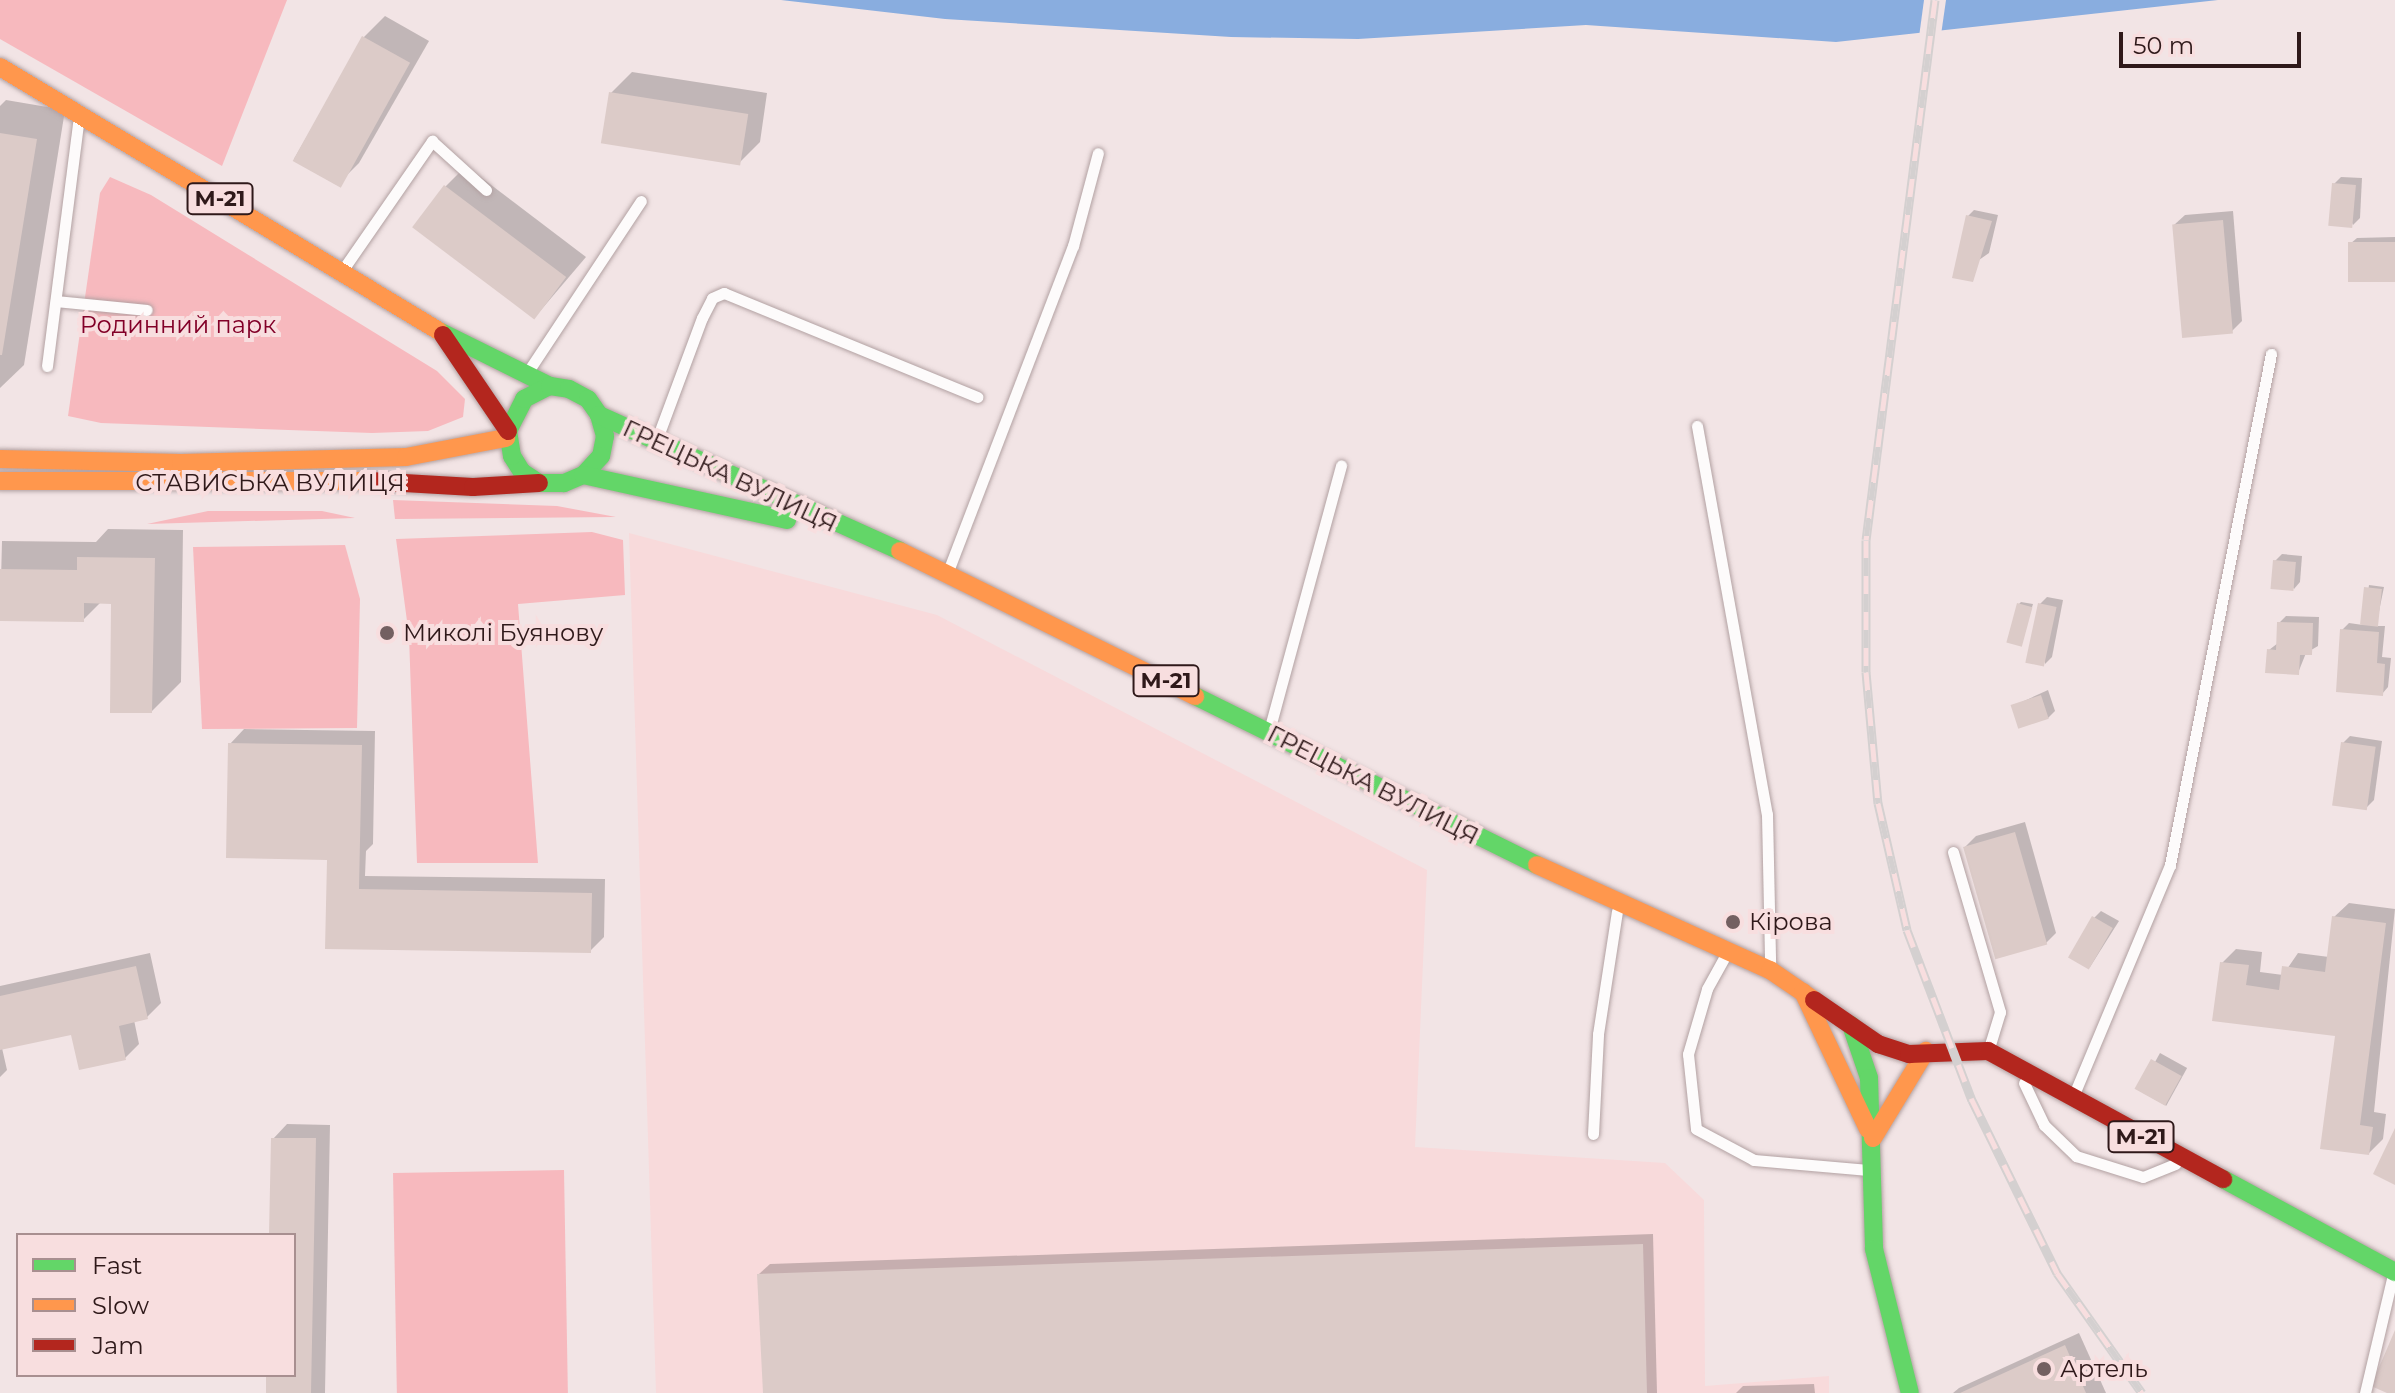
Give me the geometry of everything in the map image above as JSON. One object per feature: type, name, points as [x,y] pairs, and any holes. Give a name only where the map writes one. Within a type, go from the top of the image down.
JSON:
[{"type":"main road","name":"М-21","points":[[0,67],[441,332],[550,386],[588,399],[599,415]]},
{"type":"main road","name":"М-21","points":[[441,332],[507,434],[522,472],[539,483],[564,483],[583,475]]},
{"type":"main road","points":[[507,434],[524,399],[550,386]]},
{"type":"main road","name":"ГРЕЦЬКА ВУЛИЦЯ","points":[[599,415],[861,537],[946,573],[1466,833],[1770,970],[1878,1044],[1909,1054],[1926,1051]]},
{"type":"main road","points":[[583,475],[601,456],[605,436],[599,415]]},
{"type":"main road","name":"СТАВИСЬКА ВУЛИЦЯ","points":[[0,459],[181,463],[406,457],[507,434]]},
{"type":"main road","name":"ГРЕЦЬКА ВУЛИЦЯ","points":[[583,475],[861,537]]},
{"type":"main road","name":"СТАВИСЬКА ВУЛИЦЯ","points":[[0,481],[378,481],[473,487],[539,483]]},
{"type":"main road","points":[[1803,992],[1873,1138]]},
{"type":"main road","points":[[1851,1025],[1869,1078],[1874,1249],[1910,1393]]},
{"type":"main road","name":"М-21","points":[[1926,1051],[1988,1051],[2072,1100],[2394,1271]]},
{"type":"main road","points":[[1873,1138],[1926,1051]]},
{"type":"lane","points":[[47,366],[79,115]]},
{"type":"lane","points":[[342,272],[432,141],[486,190]]},
{"type":"lane","points":[[946,573],[1073,246],[1098,153]]},
{"type":"lane","points":[[526,374],[641,201]]},
{"type":"lane","points":[[656,441],[702,318],[712,298],[724,293],[978,397]]},
{"type":"lane","points":[[56,301],[147,310]]},
{"type":"lane","points":[[2072,1100],[2170,865],[2271,354]]},
{"type":"lane","points":[[1697,426],[1767,814],[1770,970]]},
{"type":"lane","points":[[1269,732],[1341,465]]},
{"type":"lane","points":[[1953,852],[2000,1012],[1988,1051]]},
{"type":"lane","points":[[1593,1134],[1598,1034],[1619,902]]},
{"type":"lane","points":[[1728,951],[1707,989],[1688,1054],[1696,1129],[1754,1160],[1873,1170]]},
{"type":"lane","points":[[2017,1068],[2044,1125],[2076,1156],[2143,1177],[2184,1160]]},
{"type":"lane","points":[[2365,1393],[2394,1271]]},
{"type":"shaded area","points":[[629,533],[937,615],[1427,870],[1415,1147],[1665,1163],[1704,1200],[1705,1386],[1829,1376],[1829,1393],[656,1393]]},
{"type":"green space","points":[[0,0],[287,0],[222,166],[0,39]]},
{"type":"green space","name":"Родинний парк","points":[[110,177],[151,195],[437,371],[465,399],[463,417],[428,431],[372,433],[101,423],[68,416],[100,193]]},
{"type":"green space","points":[[393,500],[557,506],[616,517],[395,519]]},
{"type":"green space","points":[[208,511],[322,511],[355,518],[147,524]]},
{"type":"green space","points":[[592,532],[623,540],[625,595],[518,604],[538,863],[417,863],[409,636],[396,539]]},
{"type":"green space","points":[[345,545],[360,599],[357,728],[202,729],[193,547]]},
{"type":"green space","points":[[564,1170],[568,1393],[397,1393],[393,1173]]},
{"type":"water","points":[[781,0],[2218,0],[1836,42],[1586,25],[1358,39],[1231,37],[945,19]]},
{"type":"pier","points":[[1924,0],[1946,0],[1941,35],[1919,37]]},
{"type":"building","points":[[362,36],[410,63],[341,188],[293,161]]},
{"type":"building","points":[[609,92],[748,114],[740,165],[601,143]]},
{"type":"building","points":[[0,133],[37,139],[2,355],[0,355]]},
{"type":"building","points":[[2332,183],[2356,185],[2352,228],[2328,226]]},
{"type":"building","points":[[444,185],[566,277],[534,319],[412,227]]},
{"type":"building","points":[[1966,215],[1992,221],[1973,282],[1952,278]]},
{"type":"building","points":[[2223,220],[2233,334],[2182,338],[2172,224]]},
{"type":"building","points":[[2348,242],[2395,242],[2395,282],[2348,282]]},
{"type":"building","points":[[77,557],[155,558],[152,713],[110,713],[111,604],[84,603],[84,622],[0,621],[0,569],[77,570]]},
{"type":"building","points":[[2273,560],[2296,562],[2293,591],[2270,589]]},
{"type":"building","points":[[2364,587],[2382,589],[2378,627],[2360,625]]},
{"type":"building","points":[[2017,603],[2032,607],[2022,647],[2006,643]]},
{"type":"building","points":[[2038,603],[2057,607],[2044,667],[2025,663]]},
{"type":"building","points":[[2277,622],[2313,623],[2312,655],[2300,655],[2299,675],[2265,673],[2267,649],[2276,650]]},
{"type":"building","points":[[2340,629],[2379,632],[2377,663],[2385,664],[2383,696],[2336,692]]},
{"type":"building","points":[[2041,695],[2049,719],[2018,729],[2011,705]]},
{"type":"building","points":[[2341,742],[2376,747],[2367,810],[2332,805]]},
{"type":"building","points":[[228,743],[362,745],[359,889],[592,893],[591,953],[325,949],[327,860],[226,858]]},
{"type":"building","points":[[2015,832],[2047,944],[1995,959],[1963,847]]},
{"type":"building","points":[[2092,916],[2113,928],[2089,970],[2068,958]]},
{"type":"building","points":[[2332,916],[2386,923],[2360,1125],[2373,1127],[2369,1155],[2320,1149],[2335,1036],[2212,1021],[2220,962],[2249,965],[2246,985],[2279,990],[2282,966],[2325,972]]},
{"type":"building","points":[[136,966],[148,1019],[119,1026],[126,1060],[79,1070],[71,1035],[0,1050],[0,996]]},
{"type":"building","points":[[2151,1059],[2182,1076],[2165,1106],[2135,1089]]},
{"type":"building","points":[[2395,1128],[2395,1185],[2373,1174]]},
{"type":"building","points":[[271,1138],[316,1138],[311,1393],[266,1393],[266,1377],[296,1377],[296,1233],[269,1233]]},
{"type":"building","points":[[1643,1244],[1647,1393],[763,1393],[757,1274]]},
{"type":"building","points":[[2395,1330],[2395,1393],[2387,1393],[2371,1386]]},
{"type":"building","name":"Артель","points":[[2065,1345],[2086,1393],[1960,1393]]},
{"type":"railway","points":[[1935,0],[1866,540],[1866,672],[1878,803],[1907,930],[1972,1100],[2057,1273],[2142,1393]]},
{"type":"traffic: fast","points":[[439,331],[550,386]]},
{"type":"traffic: fast","points":[[599,415],[605,436],[601,456],[583,475],[564,483],[539,483],[522,472],[512,456],[508,431],[524,399],[550,386],[569,389],[588,399],[599,415],[900,551]]},
{"type":"traffic: fast","points":[[583,475],[787,520]]},
{"type":"traffic: fast","points":[[1195,696],[1537,865]]},
{"type":"traffic: fast","points":[[1851,1025],[1869,1078],[1874,1249],[1910,1393]]},
{"type":"traffic: fast","points":[[2223,1179],[2395,1272]]},
{"type":"traffic: slow","points":[[0,67],[439,331]]},
{"type":"traffic: slow","points":[[0,459],[181,463],[406,457],[506,438]]},
{"type":"traffic: slow","points":[[0,481],[370,481]]},
{"type":"traffic: slow","points":[[900,551],[1195,696]]},
{"type":"traffic: slow","points":[[1537,865],[1770,970],[1814,1000]]},
{"type":"traffic: slow","points":[[1803,992],[1868,1129]]},
{"type":"traffic: slow","points":[[1873,1138],[1926,1051]]},
{"type":"traffic: jam","points":[[443,335],[508,431]]},
{"type":"traffic: jam","points":[[370,481],[473,487],[539,483]]},
{"type":"traffic: jam","points":[[1814,1000],[1878,1044],[1909,1054],[1988,1051],[2223,1179]]},
{"type":"place","name":"Миколі Буянову","points":[[387,633]]},
{"type":"place","name":"Кірова","points":[[1733,922]]},
{"type":"place","name":"Артель","points":[[2044,1369]]}]
